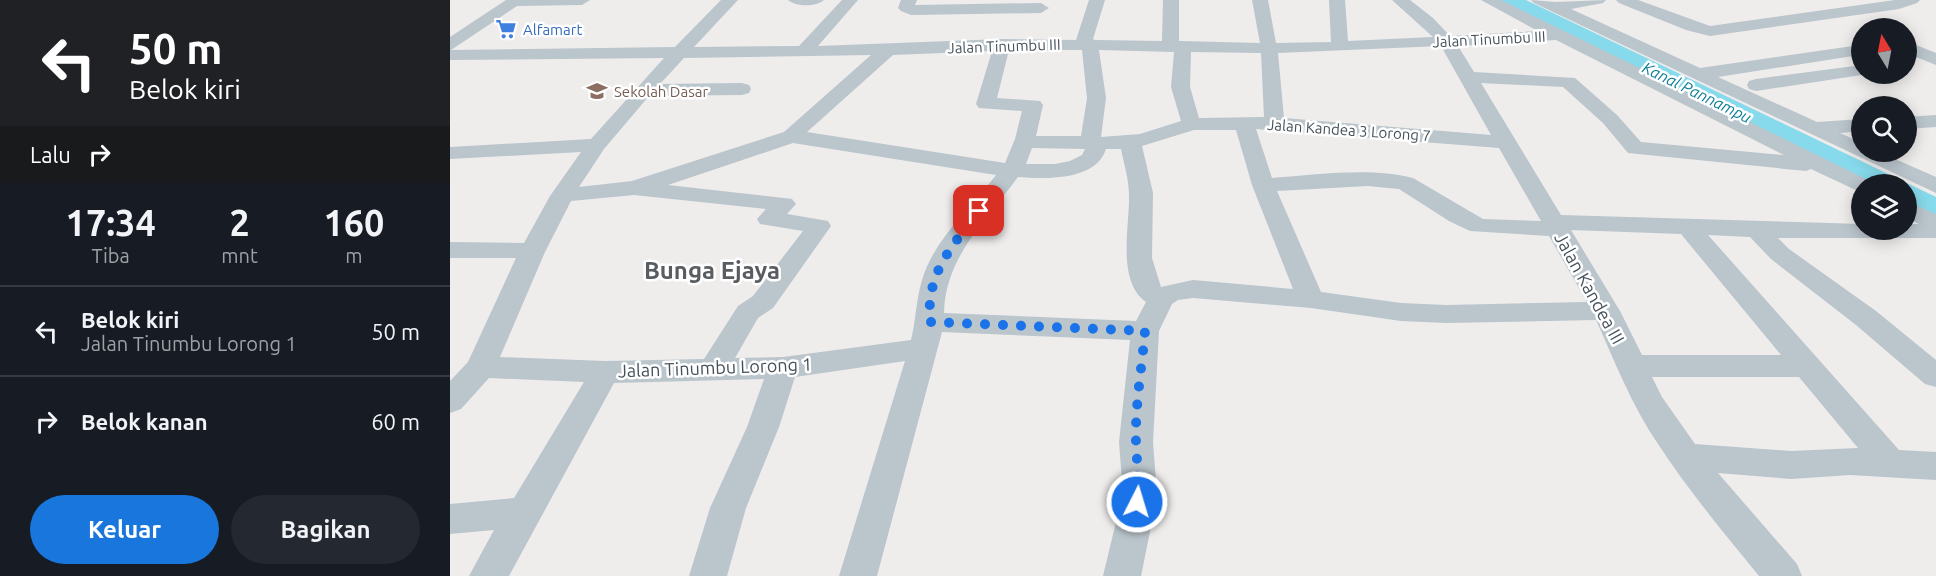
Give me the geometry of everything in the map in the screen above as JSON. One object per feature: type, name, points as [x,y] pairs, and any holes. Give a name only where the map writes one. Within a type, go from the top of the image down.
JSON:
[{"type":"street","points":[[450,45],[514,1],[582,0]]},
{"type":"street","points":[[450,401],[481,367],[531,251],[597,145],[730,0]]},
{"type":"street","points":[[796,0],[816,0]]},
{"type":"street","points":[[804,51],[850,0]]},
{"type":"street","points":[[909,0],[906,8],[911,10],[1043,4],[1028,44]]},
{"type":"street","points":[[791,136],[1011,170],[1056,171],[1080,165],[1092,159],[1094,143],[1090,126],[1096,105],[1087,44],[1097,0]]},
{"type":"street","points":[[1171,0],[1179,87],[1184,108],[1192,124]]},
{"type":"street","points":[[1260,0],[1269,48],[1274,123]]},
{"type":"street","points":[[1337,0],[1340,47]]},
{"type":"street","name":"Jalan Kandea III","points":[[1400,0],[1427,21],[1447,42],[1606,310],[1648,401],[1723,506],[1783,576]]},
{"type":"street","name":"Jalan Tinumbu III","points":[[1489,0],[1851,181]]},
{"type":"street","points":[[1547,4],[1598,0]]},
{"type":"street","points":[[1624,0],[1692,27],[1710,30],[1899,4],[1912,0]]},
{"type":"street","points":[[1795,3],[1823,14]]},
{"type":"street","points":[[1547,4],[1851,146]]},
{"type":"street","name":"Jalan Tinumbu III","points":[[450,56],[682,51],[888,50],[1002,44],[1340,47],[1557,35]]},
{"type":"street","points":[[1917,43],[1930,40]]},
{"type":"street","points":[[858,576],[927,335],[929,297],[941,262],[1011,170],[1024,142],[1033,105],[986,104],[1002,44]]},
{"type":"street","points":[[564,195],[634,188],[758,150],[791,136],[888,50]]},
{"type":"street","points":[[1917,50],[1936,60]]},
{"type":"street","points":[[1698,74],[1851,51]]},
{"type":"street","points":[[1917,67],[1936,66]]},
{"type":"street","points":[[1729,89],[1804,79],[1821,73],[1851,71]]},
{"type":"street","points":[[1466,77],[1566,82],[1605,115],[1636,148],[1821,166]]},
{"type":"street","points":[[646,90],[742,89]]},
{"type":"street","points":[[1917,122],[1936,121]]},
{"type":"street","points":[[1244,123],[1263,185],[1311,299]]},
{"type":"street","name":"Jalan Kandea 3 Lorong 7","points":[[1024,142],[1094,143],[1143,140],[1192,124],[1244,123],[1274,123],[1505,142]]},
{"type":"street","points":[[1814,128],[1851,126]]},
{"type":"street","points":[[1130,141],[1141,193],[1138,258],[1149,291],[1161,299]]},
{"type":"street","points":[[450,153],[597,145]]},
{"type":"street","points":[[450,173],[478,151]]},
{"type":"street","points":[[1885,162],[1936,186]]},
{"type":"street","points":[[1263,185],[1368,179],[1405,183],[1458,216],[1479,226],[1687,226],[1824,232],[1936,231]]},
{"type":"street","points":[[634,188],[780,203],[784,204],[769,219],[819,226],[763,302],[748,312],[713,370]]},
{"type":"street","points":[[1917,214],[1936,223]]},
{"type":"street","points":[[1687,226],[1891,464]]},
{"type":"street","points":[[1756,229],[1780,254],[1866,318],[1936,376]]},
{"type":"street","points":[[450,250],[531,251]]},
{"type":"street","points":[[1122,576],[1134,522],[1139,481],[1136,433],[1145,331],[1161,299],[1170,293],[1193,289],[1311,299],[1401,312],[1446,314],[1606,310]]},
{"type":"street","name":"Jalan Tinumbu Lorong 1","points":[[481,367],[605,372],[783,368],[927,335],[1145,331]]},
{"type":"street","points":[[1632,366],[1805,366]]},
{"type":"street","points":[[708,576],[728,508],[763,427],[783,368]]},
{"type":"street","points":[[488,576],[605,372]]},
{"type":"street","points":[[1686,457],[1791,465],[1850,461],[1936,466]]},
{"type":"street","points":[[450,519],[525,512]]},
{"type":"water","name":"Kanal Pannampu","points":[[1493,0],[1526,0],[1851,156],[1851,162],[1863,162],[1888,174],[1851,174],[1851,177]]},
{"type":"water","points":[[1917,188],[1936,197],[1936,219],[1917,210]]},
{"type":"place","name":"Alfamart","points":[[506,29]]},
{"type":"place","name":"Sekolah Dasar","points":[[597,91]]},
{"type":"district","name":"Bunga Ejaya","points":[[712,270]]},
{"type":"route","points":[[979,211],[941,262],[929,297],[930,322],[1145,331],[1137,416],[1139,481],[1137,502]]}]
